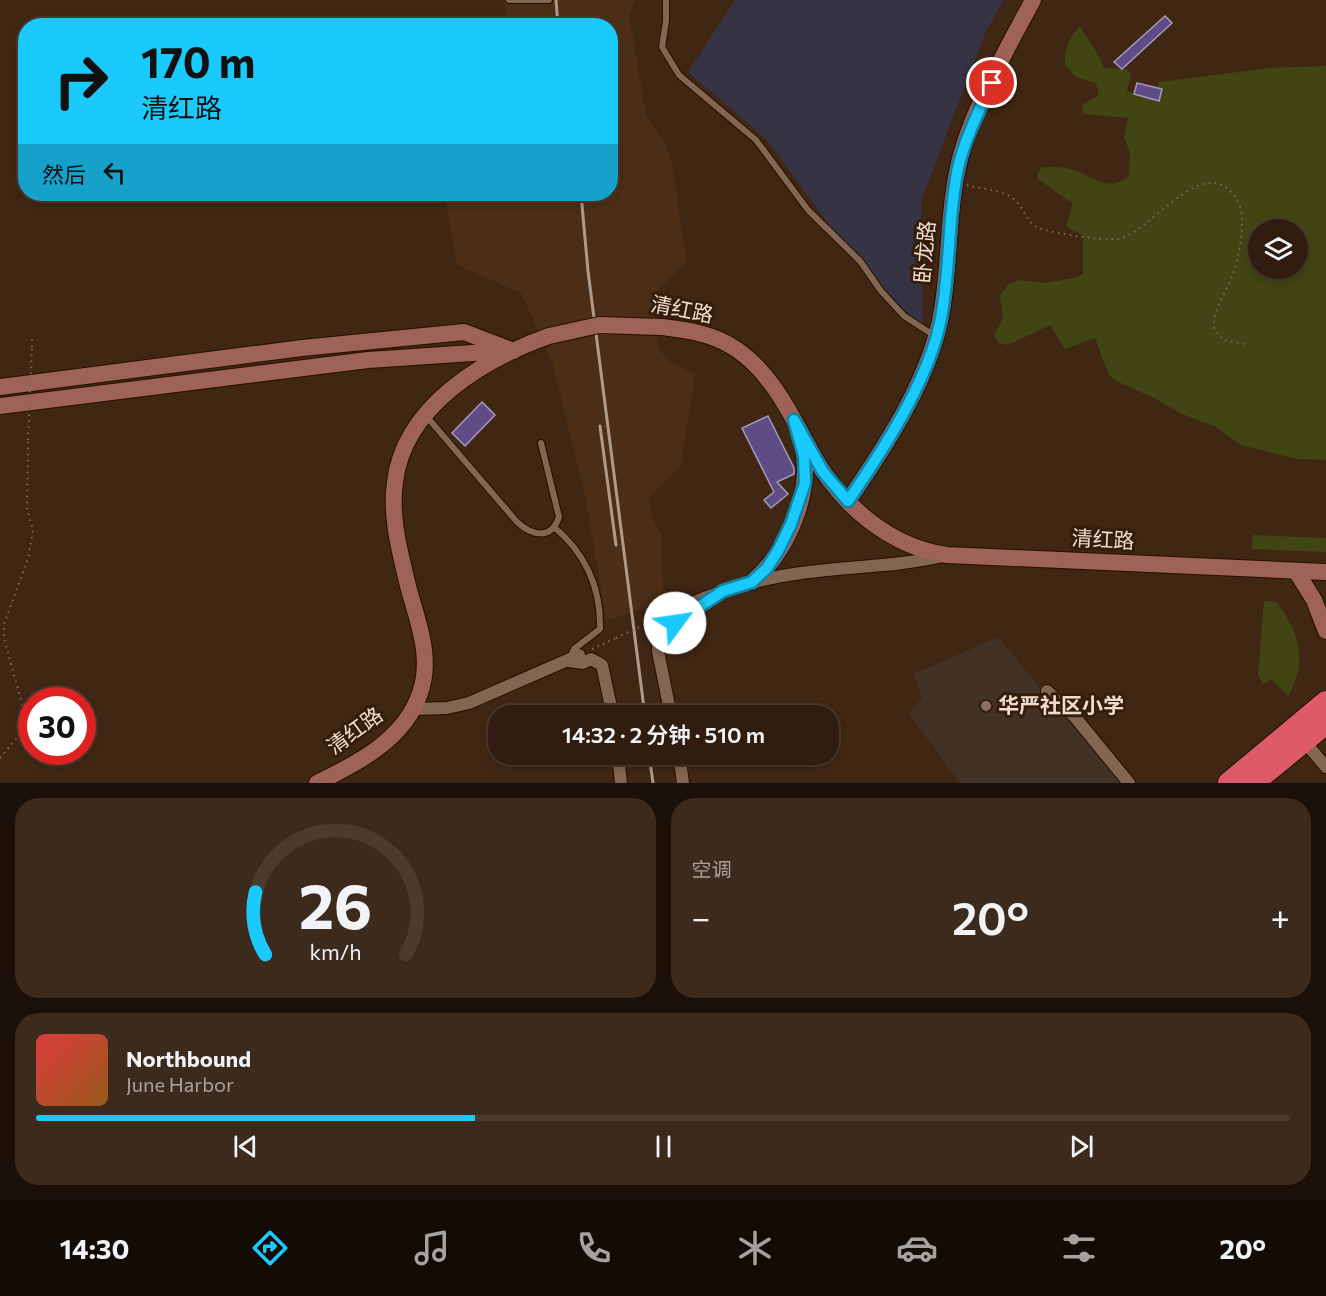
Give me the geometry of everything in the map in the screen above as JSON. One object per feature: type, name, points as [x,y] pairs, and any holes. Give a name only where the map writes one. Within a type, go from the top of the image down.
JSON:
[{"type":"highway","points":[[1253,783],[1304,741],[1322,713]]},
{"type":"highway","points":[[1229,783],[1322,713]]},
{"type":"main road","name":"卧龙路","points":[[848,501],[904,408],[936,337],[945,289],[956,182],[971,126],[1033,0]]},
{"type":"main road","name":"清红路","points":[[317,783],[373,752],[397,731],[413,709],[424,681],[425,654],[398,542],[394,492],[403,450],[425,415],[458,385],[514,351],[549,336],[599,325],[662,327],[709,336],[736,349],[767,378],[823,472],[848,501],[899,541],[922,550],[947,555],[1326,572]]},
{"type":"main road","points":[[0,387],[302,348],[464,332],[514,351]]},
{"type":"main road","points":[[0,406],[368,360],[514,351]]},
{"type":"main road","points":[[752,582],[767,568],[779,549],[803,490],[804,456],[794,420]]},
{"type":"main road","points":[[1296,571],[1320,603],[1326,632]]},
{"type":"main road","points":[[1322,713],[1326,690]]},
{"type":"street","points":[[689,604],[752,582],[798,573],[901,564],[947,555]]},
{"type":"street","points":[[669,705],[658,651],[660,636],[723,591]]},
{"type":"street","points":[[413,709],[447,708],[469,703],[574,658],[583,663],[591,659],[602,665],[611,705]]},
{"type":"street","points":[[1047,691],[1074,716],[1129,783]]},
{"type":"street","points":[[1304,741],[1326,767]]},
{"type":"street","points":[[619,765],[621,783]]},
{"type":"street","points":[[681,765],[683,783]]},
{"type":"lane","points":[[509,0],[549,0]]},
{"type":"lane","points":[[666,0],[662,47],[679,75],[756,140],[808,210],[860,261],[881,291],[904,316],[936,337]]},
{"type":"lane","points":[[425,415],[528,532],[544,533],[554,527],[559,517],[540,443]]},
{"type":"lane","points":[[554,527],[584,558],[601,617],[600,629],[574,649],[574,658]]},
{"type":"path","points":[[956,182],[1010,197],[1021,205],[1030,221],[1045,231],[1117,239],[1141,226],[1175,199],[1195,188],[1212,183],[1225,187],[1240,205],[1241,232],[1233,274],[1217,311],[1214,329],[1223,340],[1246,344]]},
{"type":"path","points":[[0,758],[20,734],[22,704],[4,638],[4,624],[28,559],[33,530],[27,509],[32,339]]},
{"type":"path","points":[[574,658],[652,621]]},
{"type":"shaded area","points":[[504,0],[636,0],[629,14],[646,115],[665,142],[671,159],[687,261],[655,293],[658,348],[670,362],[695,374],[681,467],[668,477],[649,499],[652,517],[661,534],[664,601],[606,621],[585,495],[552,362],[521,293],[457,265],[445,201],[618,201],[618,18],[504,18],[506,16]]},
{"type":"shaded area","points":[[735,0],[1004,0],[986,31],[921,201],[923,326],[891,309],[766,139],[688,72]]},
{"type":"shaded area","name":"华严社区小学","points":[[998,637],[1049,699],[1069,718],[1121,783],[960,783],[909,714],[922,698],[914,674]]},
{"type":"green space","points":[[1080,26],[1104,68],[1126,69],[1131,74],[1127,91],[1154,99],[1159,82],[1270,68],[1326,66],[1326,460],[1297,459],[1241,445],[1216,427],[1182,414],[1116,381],[1109,375],[1095,338],[1065,349],[1050,325],[1008,345],[999,343],[994,335],[1003,318],[1000,295],[1009,284],[1019,280],[1043,283],[1075,278],[1083,274],[1083,236],[1066,226],[1073,204],[1038,179],[1037,174],[1042,167],[1071,169],[1107,184],[1121,181],[1129,176],[1130,152],[1124,138],[1128,118],[1083,114],[1082,105],[1097,96],[1099,91],[1095,83],[1076,77],[1065,65],[1065,54],[1070,39]]},
{"type":"green space","points":[[1253,535],[1326,538],[1326,552],[1252,549]]},
{"type":"green space","points":[[1264,601],[1276,602],[1296,636],[1298,671],[1288,696],[1271,679],[1263,684],[1258,675]]},
{"type":"building","points":[[1165,16],[1172,23],[1122,69],[1114,62]]},
{"type":"building","points":[[1137,83],[1162,89],[1159,101],[1134,94]]},
{"type":"building","points":[[482,402],[495,415],[465,446],[452,433]]},
{"type":"building","points":[[768,416],[794,468],[794,474],[777,482],[788,494],[771,508],[764,500],[774,492],[742,428]]},
{"type":"railway","points":[[556,0],[557,18]]},
{"type":"railway","points":[[582,201],[588,271],[644,705]]},
{"type":"railway","points":[[600,426],[616,545]]},
{"type":"railway","points":[[651,765],[653,783]]},
{"type":"place","name":"华严社区小学","points":[[986,706]]},
{"type":"route","points":[[675,623],[723,591],[752,582],[774,559],[786,537],[805,483],[804,456],[794,420],[823,472],[848,501],[889,436],[918,381],[937,334],[945,289],[958,170],[968,135],[992,83]]}]
